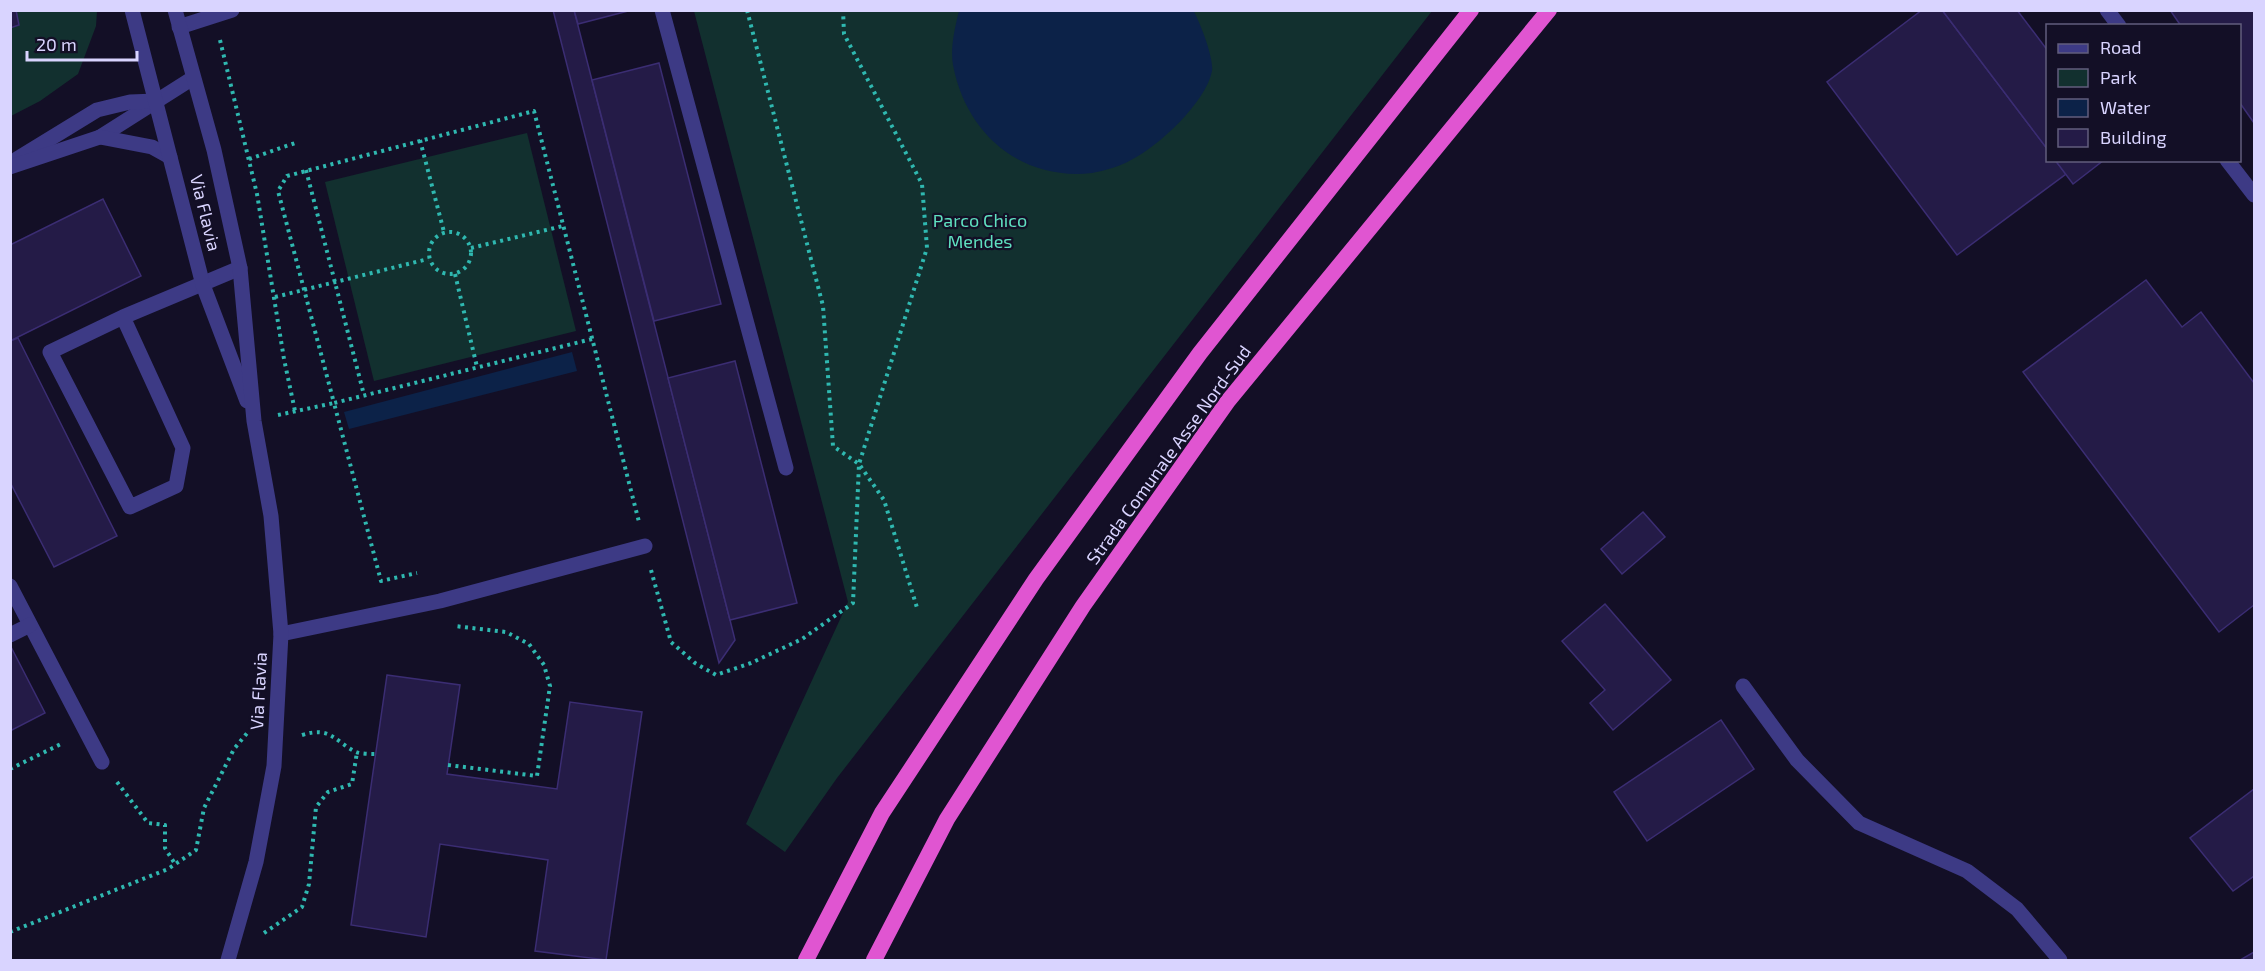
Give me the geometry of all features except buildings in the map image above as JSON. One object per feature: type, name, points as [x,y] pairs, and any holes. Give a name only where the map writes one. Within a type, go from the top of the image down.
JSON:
[{"type":"highway","name":"Strada Comunale Asse Nord-Sud","points":[[806,960],[882,813],[1036,579],[1200,352],[1471,10]]},
{"type":"highway","name":"Strada Comunale Asse Nord-Sud","points":[[874,960],[947,819],[1083,606],[1228,401],[1549,10]]},
{"type":"street","name":"Via Flavia","points":[[132,10],[203,285],[254,421]]},
{"type":"street","name":"Via Flavia","points":[[175,10],[214,150],[240,268],[254,421],[271,516],[281,634],[274,766],[256,862],[230,959]]},
{"type":"street","points":[[179,27],[232,10]]},
{"type":"street","points":[[662,10],[786,468]]},
{"type":"street","points":[[2107,10],[2118,24]]},
{"type":"street","points":[[10,165],[100,137],[193,78]]},
{"type":"street","points":[[10,165],[97,110],[130,102],[156,101]]},
{"type":"street","points":[[100,137],[152,147],[170,157]]},
{"type":"street","points":[[2229,162],[2254,195]]},
{"type":"street","points":[[123,317],[183,448],[176,486],[130,507],[50,352],[123,317],[240,268]]},
{"type":"street","points":[[281,634],[440,601],[645,546]]},
{"type":"street","points":[[10,585],[102,762]]},
{"type":"street","points":[[10,635],[30,625]]},
{"type":"street","points":[[1743,686],[1797,760],[1859,823],[1967,871],[2017,909],[2060,960]]},
{"type":"path","points":[[747,10],[779,143],[823,306],[833,446],[860,464],[884,500],[918,611]]},
{"type":"path","points":[[417,573],[381,581],[278,191],[286,176],[534,111],[671,642],[695,663],[716,675],[751,663],[802,639],[853,603],[860,464],[927,248],[922,184],[844,34],[843,10]]},
{"type":"path","points":[[420,140],[444,232]]},
{"type":"path","points":[[249,159],[298,142]]},
{"type":"path","points":[[306,170],[364,395]]},
{"type":"path","points":[[471,248],[563,226]]},
{"type":"path","points":[[444,232],[456,232],[465,238],[471,248],[471,259],[465,269],[455,274],[444,274],[434,268],[428,259],[428,248],[434,237],[444,232]]},
{"type":"path","points":[[243,303],[428,259]]},
{"type":"path","points":[[455,274],[478,367]]},
{"type":"path","points":[[254,421],[592,339]]},
{"type":"path","points":[[440,601],[447,625],[506,632],[529,644],[544,664],[550,686],[537,776],[448,765]]},
{"type":"path","points":[[10,932],[168,869],[196,850],[204,808],[234,749],[249,730]]},
{"type":"path","points":[[10,769],[87,731]]},
{"type":"path","points":[[276,744],[312,732],[333,735],[357,753],[376,754]]},
{"type":"path","points":[[230,959],[302,907],[309,884],[316,807],[328,792],[352,784],[357,753]]},
{"type":"path","points":[[102,762],[148,823],[165,825],[165,848],[175,864]]},
{"type":"green space","points":[[16,11],[97,11],[96,26],[78,74],[40,101],[11,116],[11,28],[19,25]]},
{"type":"green space","name":"Parco Chico Mendes","points":[[694,11],[1432,11],[837,778],[785,852],[746,824],[848,602]]},
{"type":"green space","points":[[527,133],[576,331],[374,381],[325,182]]},
{"type":"water","points":[[1193,10],[1203,31],[1211,58],[1212,71],[1208,83],[1201,96],[1180,122],[1155,145],[1112,168],[1092,173],[1066,173],[1042,169],[1020,161],[984,132],[970,112],[960,90],[952,52],[959,11]]},
{"type":"water","points":[[572,352],[577,371],[349,429],[344,412]]}]
